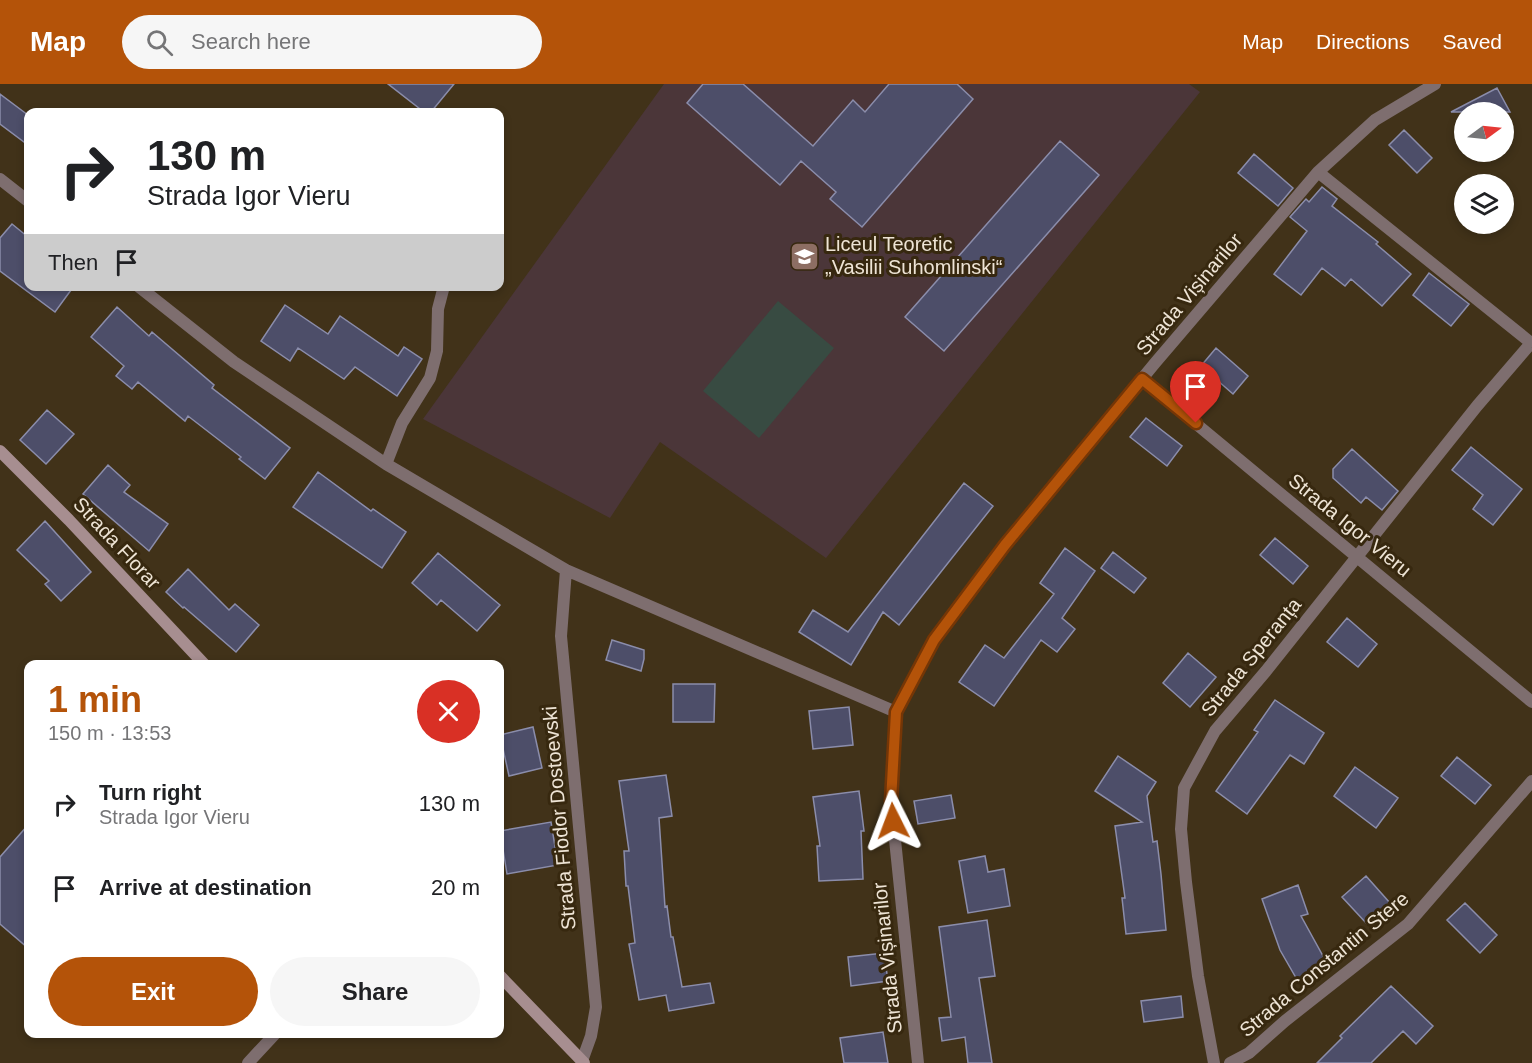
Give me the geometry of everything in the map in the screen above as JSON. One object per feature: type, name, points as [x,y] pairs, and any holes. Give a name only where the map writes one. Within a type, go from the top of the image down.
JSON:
[{"type":"street","name":"Strada Vișinarilor","points":[[918,1063],[891,801],[896,712],[934,640],[1005,545],[1318,172],[1375,120],[1435,84]]},
{"type":"street","points":[[1318,172],[1531,342]]},
{"type":"street","points":[[0,179],[24,198]]},
{"type":"street","points":[[144,291],[234,362],[386,464],[566,570],[896,712]]},
{"type":"street","points":[[386,464],[402,423],[430,378],[437,351],[438,309],[443,291]]},
{"type":"street","name":"Strada Speranța","points":[[1214,1063],[1198,976],[1186,882],[1181,829],[1184,788],[1215,731],[1531,342]]},
{"type":"street","name":"Strada Igor Vieru","points":[[1142,379],[1532,702]]},
{"type":"street","name":"Strada Florar","points":[[0,451],[69,520],[200,660]]},
{"type":"street","name":"Strada Fiodor Dostoevski","points":[[566,570],[561,636],[596,1007],[591,1036],[583,1062]]},
{"type":"street","name":"Strada Constantin Stere","points":[[1230,1063],[1249,1053],[1285,1021],[1408,924],[1532,781]]},
{"type":"street","points":[[504,980],[583,1062]]},
{"type":"street","points":[[248,1063],[271,1038]]},
{"type":"shaded area","name":"Liceul Teoretic „Vasilii Suhomlinski“","points":[[664,84],[1189,84],[1200,92],[826,558],[660,442],[610,518],[423,419]]},
{"type":"green space","points":[[778,301],[834,348],[759,438],[703,391]]},
{"type":"building","points":[[388,84],[454,84],[434,108],[419,108]]},
{"type":"building","points":[[703,84],[743,84],[813,146],[853,100],[865,112],[889,84],[957,84],[973,99],[862,227],[830,199],[836,192],[801,161],[780,185],[687,103]]},
{"type":"building","points":[[1497,88],[1505,102],[1470,102]]},
{"type":"building","points":[[0,94],[24,112],[24,142],[0,124]]},
{"type":"building","points":[[1404,130],[1432,158],[1417,173],[1389,145]]},
{"type":"building","points":[[1060,141],[1099,175],[944,351],[905,317]]},
{"type":"building","points":[[1254,154],[1293,188],[1278,206],[1238,173]]},
{"type":"building","points":[[1322,187],[1337,199],[1332,206],[1378,242],[1376,244],[1411,274],[1382,306],[1351,279],[1345,286],[1322,268],[1301,295],[1274,274],[1307,231],[1290,217],[1306,199],[1309,202]]},
{"type":"building","points":[[12,224],[24,234],[24,289],[0,271],[0,238]]},
{"type":"building","points":[[1429,273],[1469,304],[1451,326],[1413,295]]},
{"type":"building","points":[[27,291],[70,291],[55,312]]},
{"type":"building","points":[[285,305],[328,334],[340,316],[398,356],[404,347],[422,359],[397,396],[355,367],[344,379],[298,348],[290,361],[261,341]]},
{"type":"building","points":[[117,307],[149,336],[152,332],[214,385],[212,388],[290,448],[265,479],[239,459],[241,457],[188,416],[185,421],[138,382],[132,389],[116,376],[124,366],[91,337]]},
{"type":"building","points":[[1216,348],[1248,376],[1233,394],[1201,366]]},
{"type":"building","points":[[47,410],[74,434],[46,464],[20,440]]},
{"type":"building","points":[[1146,418],[1182,446],[1167,466],[1130,437]]},
{"type":"building","points":[[1471,447],[1522,489],[1493,525],[1473,509],[1483,495],[1452,470]]},
{"type":"building","points":[[1352,449],[1398,491],[1382,510],[1366,497],[1361,503],[1333,478],[1333,469]]},
{"type":"building","points":[[108,465],[130,485],[124,492],[168,524],[149,551],[83,494]]},
{"type":"building","points":[[318,472],[371,511],[373,509],[406,532],[382,568],[293,507]]},
{"type":"building","points":[[964,483],[993,506],[899,625],[883,612],[851,665],[799,632],[813,610],[848,632]]},
{"type":"building","points":[[45,521],[91,572],[61,601],[45,584],[49,581],[17,550]]},
{"type":"building","points":[[1275,538],[1308,566],[1293,584],[1260,555]]},
{"type":"building","points":[[1065,548],[1095,571],[1062,618],[1075,629],[1057,652],[1041,640],[994,706],[959,682],[985,645],[1004,658],[1054,594],[1040,583]]},
{"type":"building","points":[[1113,552],[1146,578],[1134,593],[1101,568]]},
{"type":"building","points":[[438,553],[500,605],[477,631],[441,600],[437,605],[412,583]]},
{"type":"building","points":[[188,569],[229,610],[235,604],[259,625],[236,652],[166,592]]},
{"type":"building","points":[[1347,618],[1377,644],[1358,667],[1327,642]]},
{"type":"building","points":[[612,640],[644,650],[641,671],[606,660]]},
{"type":"building","points":[[1188,653],[1216,677],[1190,707],[1163,683]]},
{"type":"building","points":[[673,684],[715,684],[714,722],[673,722]]},
{"type":"building","points":[[1275,700],[1324,733],[1304,764],[1290,755],[1247,814],[1216,791],[1258,732],[1254,730]]},
{"type":"building","points":[[849,707],[853,745],[813,749],[809,711]]},
{"type":"building","points":[[533,727],[542,768],[509,776],[504,753],[504,734]]},
{"type":"building","points":[[1118,756],[1156,782],[1147,796],[1153,842],[1157,841],[1166,930],[1126,934],[1122,898],[1125,898],[1115,826],[1142,822],[1095,791]]},
{"type":"building","points":[[1457,757],[1491,785],[1475,804],[1441,776]]},
{"type":"building","points":[[1355,767],[1398,798],[1376,828],[1334,796]]},
{"type":"building","points":[[666,775],[672,816],[659,818],[665,907],[667,906],[671,937],[673,937],[682,987],[710,983],[714,1003],[669,1011],[666,995],[639,1000],[629,944],[635,943],[628,886],[626,886],[624,851],[629,851],[619,781]]},
{"type":"building","points":[[859,791],[864,831],[861,831],[863,879],[819,881],[817,846],[820,846],[813,797]]},
{"type":"building","points":[[951,795],[955,818],[918,824],[914,801]]},
{"type":"building","points":[[551,822],[558,865],[507,874],[504,830]]},
{"type":"building","points":[[24,830],[24,945],[0,924],[0,857]]},
{"type":"building","points":[[985,856],[988,872],[1004,869],[1010,906],[968,913],[959,861]]},
{"type":"building","points":[[1366,876],[1390,903],[1367,924],[1342,897]]},
{"type":"building","points":[[1298,885],[1308,914],[1301,916],[1329,967],[1299,983],[1280,950],[1262,899]]},
{"type":"building","points":[[1465,903],[1497,935],[1480,953],[1447,920]]},
{"type":"building","points":[[987,920],[995,976],[979,978],[992,1063],[968,1063],[965,1037],[942,1041],[939,1018],[951,1017],[939,927]]},
{"type":"building","points":[[884,953],[888,981],[851,986],[848,957]]},
{"type":"building","points":[[1391,986],[1433,1026],[1416,1044],[1403,1031],[1371,1063],[1317,1063],[1342,1038],[1340,1036]]},
{"type":"building","points":[[1181,996],[1183,1017],[1144,1022],[1141,1001]]},
{"type":"building","points":[[883,1032],[888,1063],[844,1063],[840,1038]]},
{"type":"place","name":"Liceul Teoretic „Vasilii Suhomlinski“","points":[[804,256]]},
{"type":"route","points":[[893,821],[891,801],[896,712],[934,640],[1005,545],[1142,379],[1196,423]]}]
